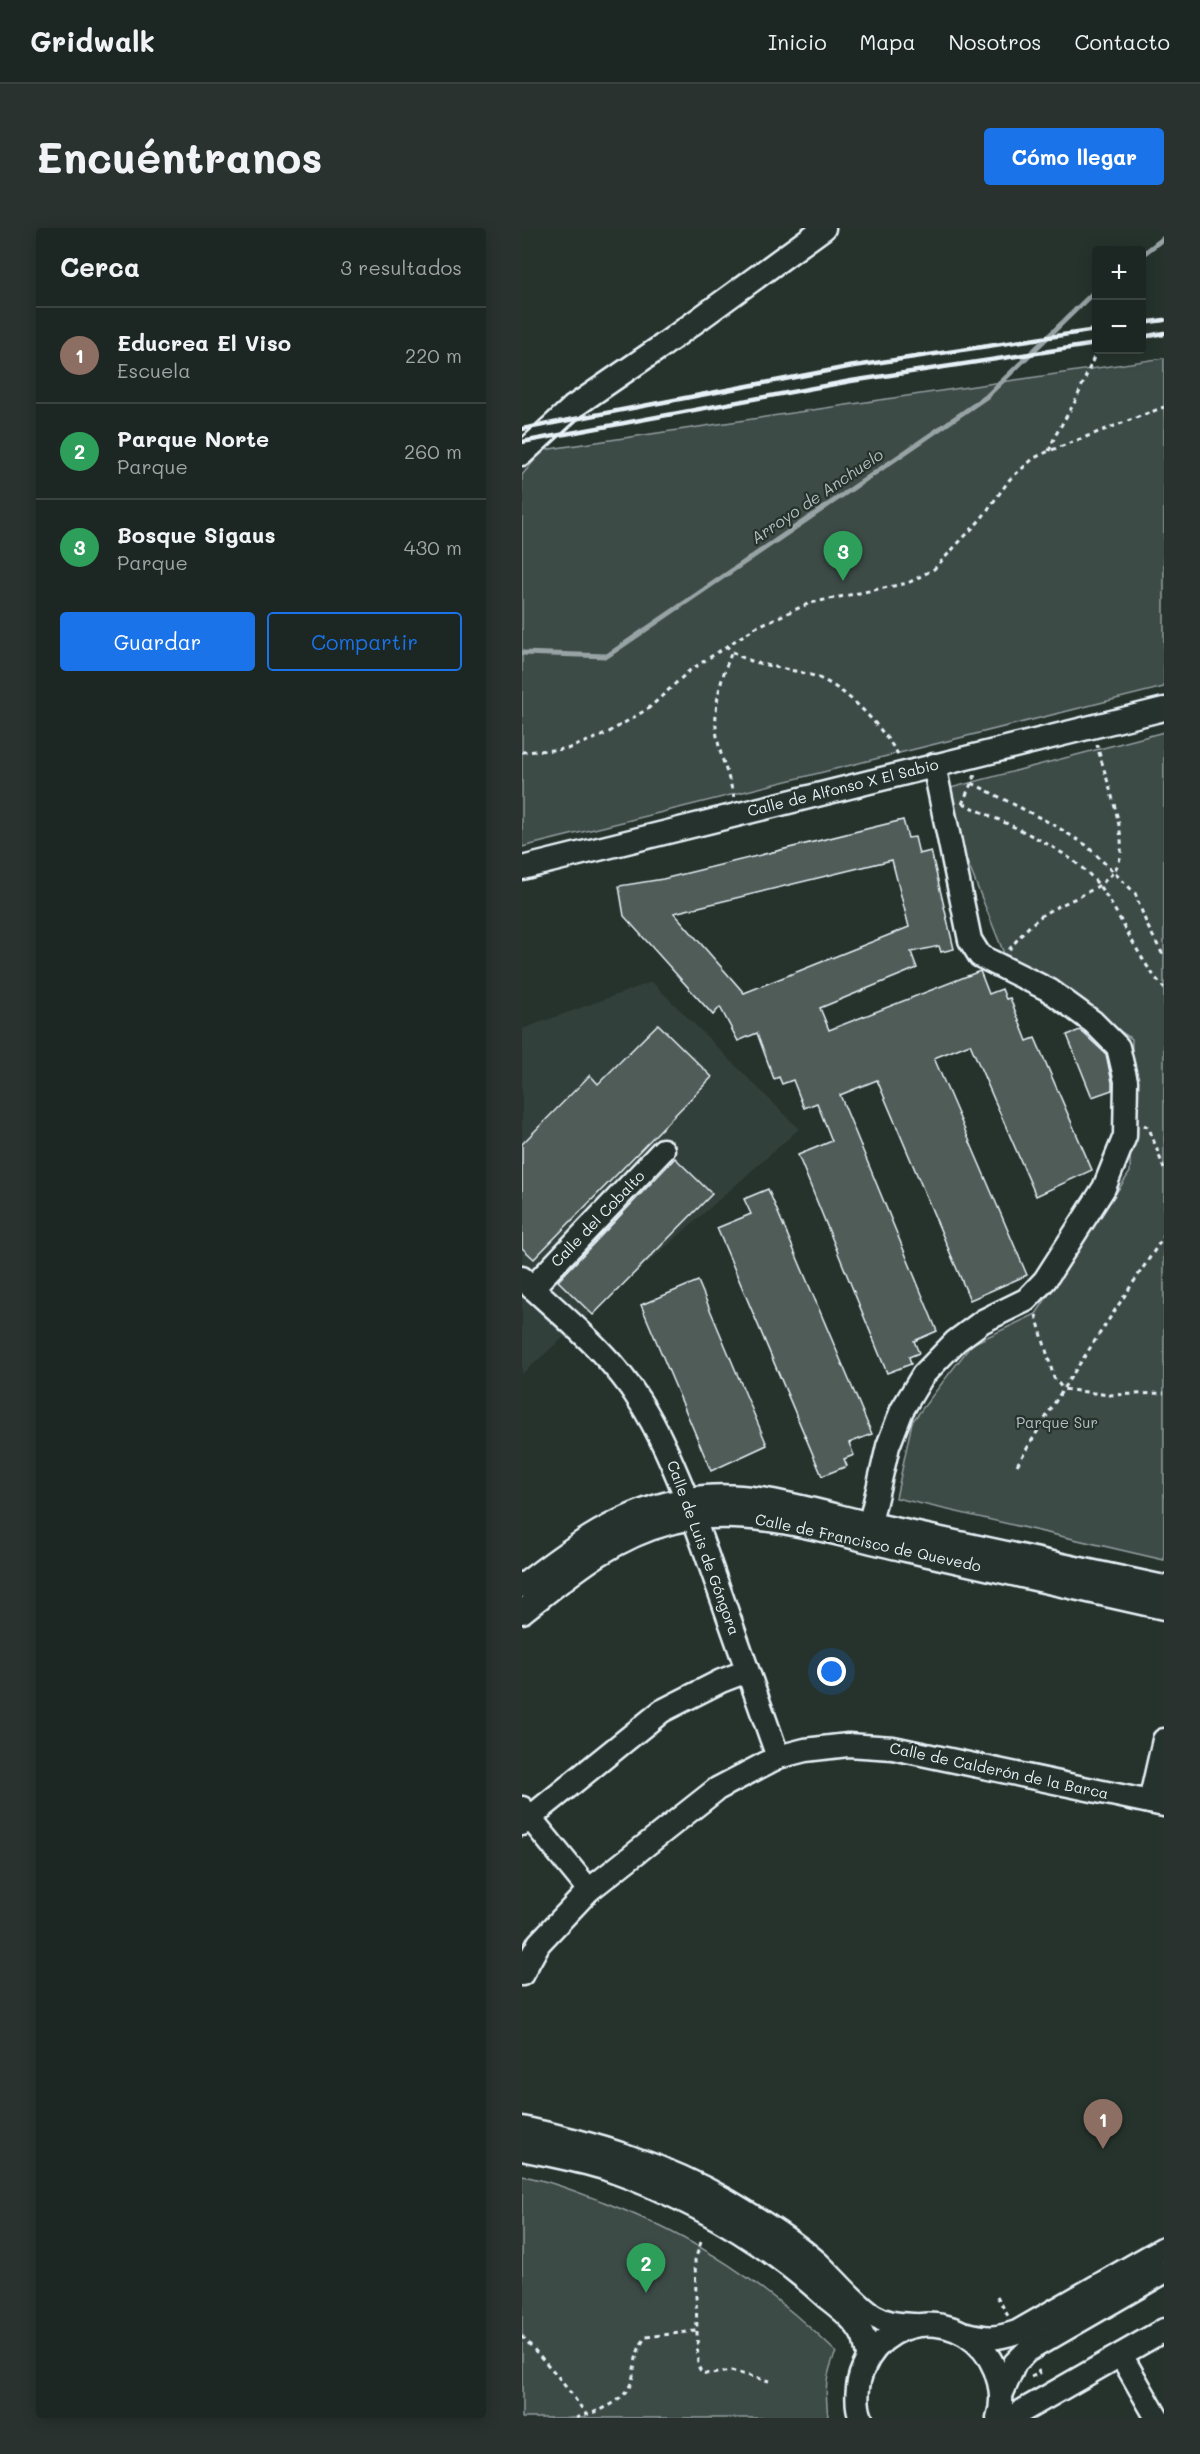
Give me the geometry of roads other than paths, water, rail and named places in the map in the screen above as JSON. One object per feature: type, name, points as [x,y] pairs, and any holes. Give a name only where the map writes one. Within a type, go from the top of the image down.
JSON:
[{"type":"street","points":[[522,454],[573,407],[662,346],[824,228]]},
{"type":"street","name":"Calle de Alfonso X El Sabio","points":[[522,868],[1164,709]]},
{"type":"street","points":[[870,1523],[888,1446],[902,1410],[923,1375],[956,1341],[983,1321],[1026,1300],[1045,1280],[1104,1188],[1125,1136],[1126,1081],[1118,1047],[1093,1022],[1049,990],[1000,968],[980,956],[970,940],[934,765]]},
{"type":"street","name":"Calle del Cobalto","points":[[527,1283],[663,1150]]},
{"type":"street","name":"Calle de Luis de Góngora","points":[[527,1283],[605,1358],[639,1398],[670,1457],[778,1757]]},
{"type":"street","name":"Calle de Francisco de Quevedo","points":[[522,1612],[592,1558],[634,1534],[670,1523],[690,1509],[722,1496],[746,1497],[1164,1587]]},
{"type":"street","name":"Calle de Francisco de Quevedo","points":[[522,1586],[573,1546],[626,1517],[690,1509],[799,1527],[1164,1608]]},
{"type":"street","points":[[589,1890],[525,1816],[662,1711],[721,1681],[747,1671]]},
{"type":"street","points":[[1157,1804],[1164,1740]]},
{"type":"street","name":"Calle de Calderón de la Barca","points":[[522,1974],[539,1943],[589,1890],[717,1789],[778,1757],[805,1750],[848,1745],[893,1748],[1157,1804]]},
{"type":"street","points":[[522,2128],[611,2149],[674,2174],[725,2199],[781,2233],[873,2316],[889,2323],[944,2325],[986,2339],[998,2338],[1017,2332],[1164,2248]]},
{"type":"street","points":[[522,2149],[606,2169],[667,2193],[715,2217],[770,2251],[852,2320],[864,2337],[868,2356]]},
{"type":"street","points":[[998,2418],[1002,2393],[1015,2363],[1028,2351],[1164,2272]]},
{"type":"street","points":[[858,2416],[858,2379],[868,2356],[888,2336],[914,2325]]},
{"type":"street","points":[[1010,2418],[1164,2330]]},
{"type":"street","points":[[967,2334],[988,2352],[996,2366],[1002,2393]]},
{"type":"street","points":[[1121,2355],[1157,2418]]},
{"type":"waterway","name":"Arroyo de Anchuelo","points":[[1146,252],[1164,238]]},
{"type":"waterway","name":"Arroyo de Anchuelo","points":[[522,653],[607,656],[986,397],[1092,294]]},
{"type":"railway","points":[[1146,322],[1164,320]]},
{"type":"railway","points":[[522,429],[848,367],[1092,331]]},
{"type":"railway","points":[[1146,336],[1164,333]]},
{"type":"railway","points":[[522,442],[851,381],[1092,345]]},
{"type":"place","name":"Bosque Sigaus","points":[[843,581]]},
{"type":"place","name":"Educrea El Viso","points":[[1103,2149]]},
{"type":"place","name":"Parque Norte","points":[[646,2293]]},
{"type":"park label","name":"Parque Sur","points":[[1057,1423]]}]
